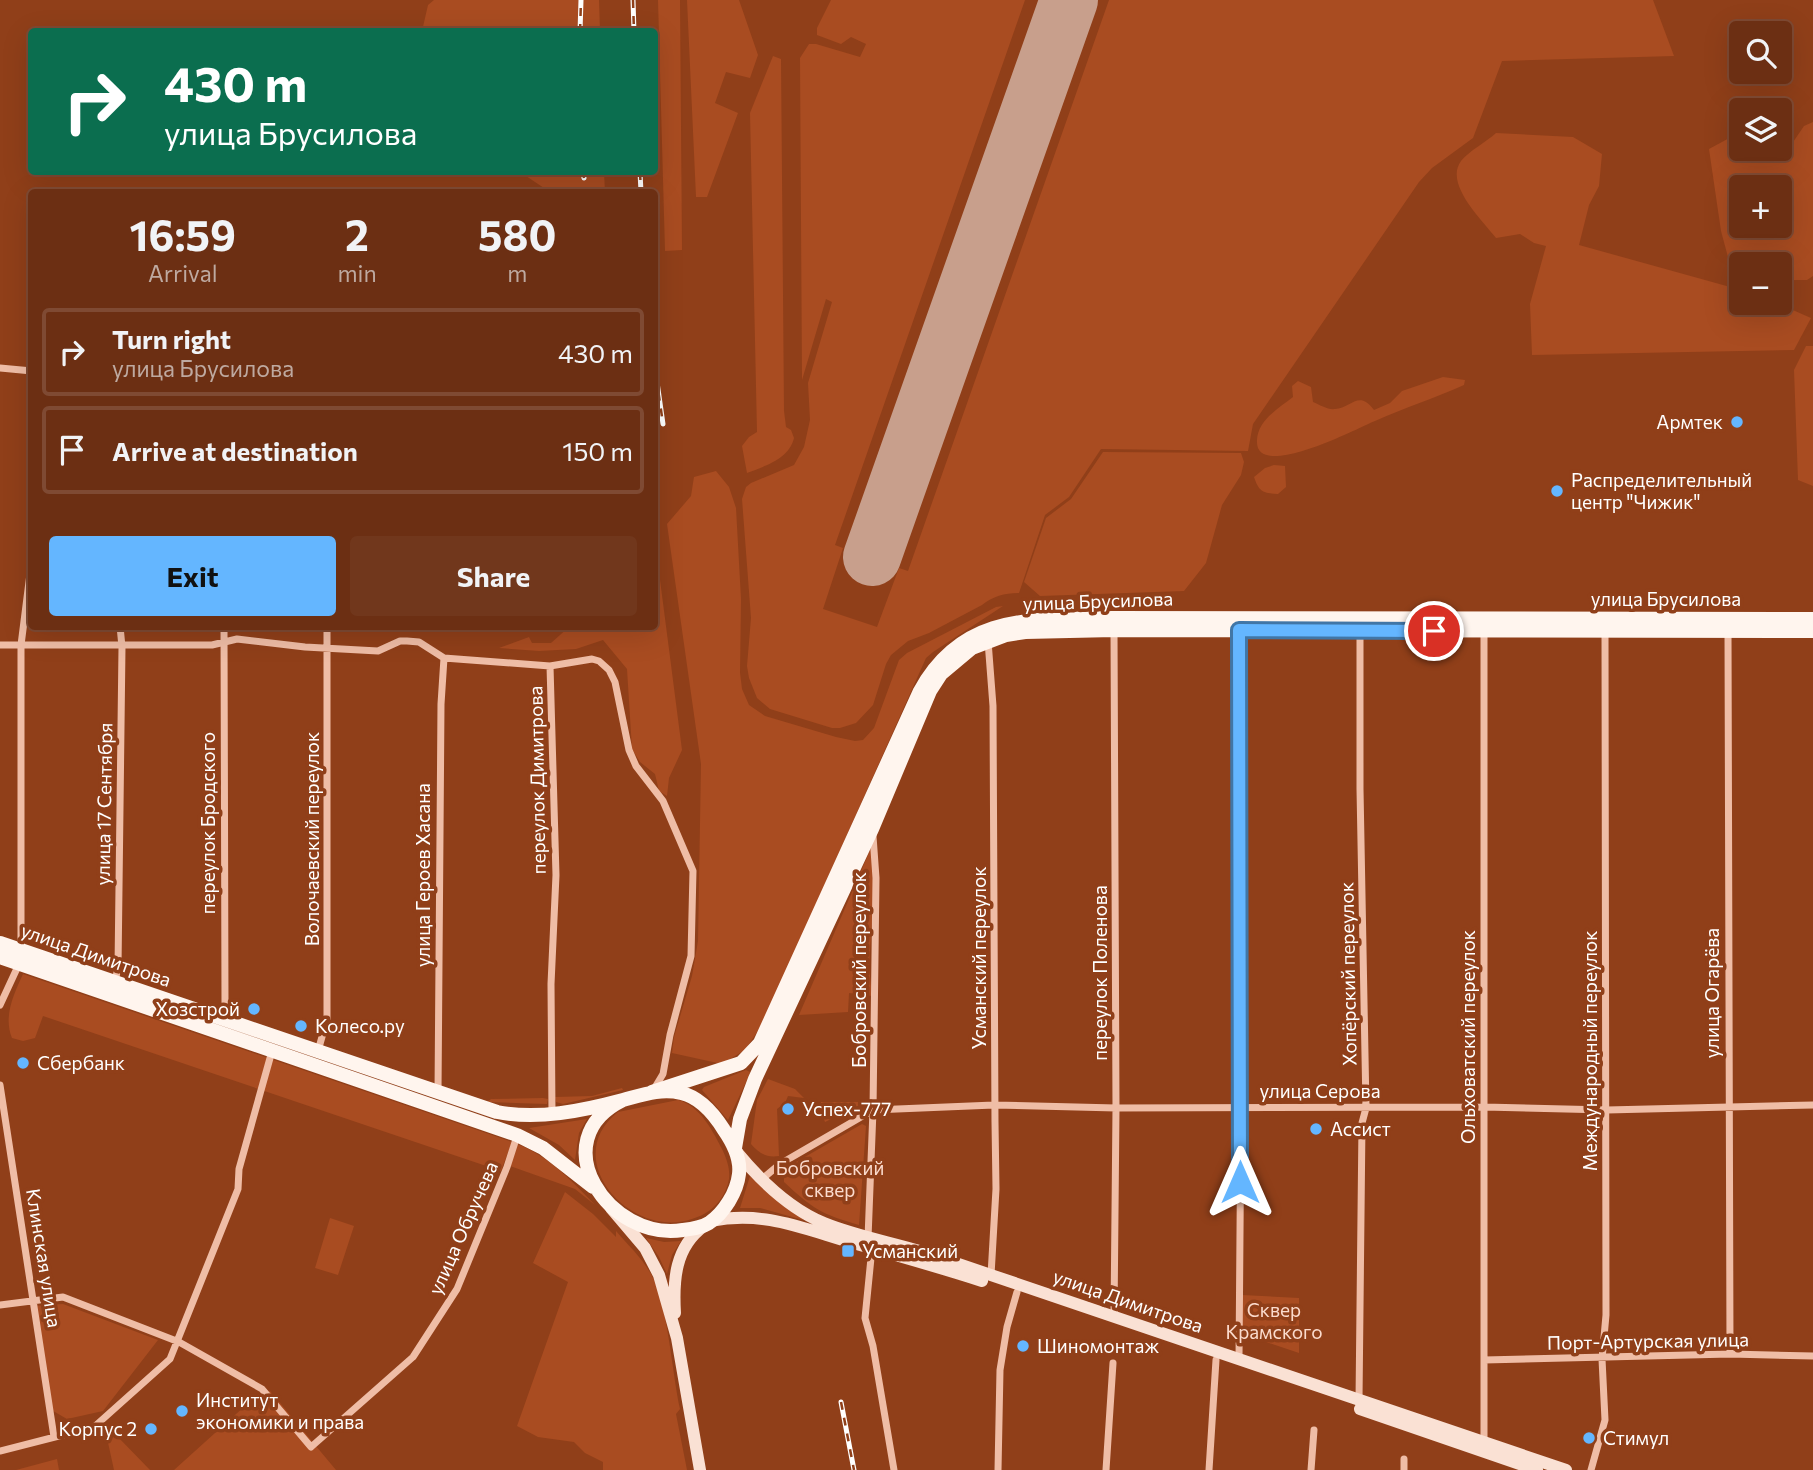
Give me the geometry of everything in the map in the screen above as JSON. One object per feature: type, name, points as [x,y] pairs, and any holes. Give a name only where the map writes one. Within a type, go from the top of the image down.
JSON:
[{"type":"main road","name":"улица Брусилова","points":[[652,1092],[741,1063],[760,1043],[926,681],[945,655],[985,631],[1020,620],[1114,618],[1544,624],[1813,619]]},
{"type":"main road","name":"улица Брусилова","points":[[735,1150],[740,1119],[755,1080],[872,829],[930,691],[948,667],[972,648],[988,640],[1025,632],[1484,631],[1544,624],[1605,631],[1813,631]]},
{"type":"main road","name":"улица Димитрова","points":[[0,943],[20,956],[272,1051],[517,1135],[543,1148],[628,1220],[653,1229],[671,1232],[733,1217],[762,1218],[870,1243],[923,1252],[1566,1470]]},
{"type":"main road","name":"улица Димитрова","points":[[0,957],[20,956],[116,981],[497,1112],[552,1114],[652,1092],[680,1093],[697,1100],[716,1119],[735,1150],[762,1179],[803,1212],[823,1223],[870,1243],[1216,1360],[1512,1466],[1537,1470]]},
{"type":"main road","name":"улица Димитрова","points":[[603,1197],[590,1177],[587,1164],[589,1135],[602,1114],[623,1100]]},
{"type":"main road","points":[[699,1470],[677,1338],[674,1288],[676,1267],[690,1239],[723,1209],[736,1188],[739,1168],[735,1150]]},
{"type":"main road","points":[[603,1197],[651,1258],[662,1284],[677,1338]]},
{"type":"street","points":[[0,368],[28,371]]},
{"type":"street","points":[[0,1006],[20,956],[23,936],[21,645],[28,590]]},
{"type":"street","name":"улица 17 Сентября","points":[[116,981],[120,630]]},
{"type":"street","name":"переулок Бродского","points":[[222,1018],[225,1004],[224,630]]},
{"type":"street","name":"Волочаевский переулок","points":[[318,1051],[327,1019],[327,630]]},
{"type":"street","name":"переулок Поленова","points":[[1114,630],[1114,1316]]},
{"type":"street","points":[[1239,630],[1239,1359]]},
{"type":"street","name":"Хопёрский переулок","points":[[1359,1400],[1362,1123],[1366,1108],[1360,630]]},
{"type":"street","name":"Ольховатский переулок","points":[[1484,631],[1484,1443]]},
{"type":"street","name":"Международный переулок","points":[[1591,1470],[1605,1420],[1602,1359],[1606,1315],[1607,1110],[1605,631]]},
{"type":"street","name":"улица Огарёва","points":[[1728,631],[1730,1354]]},
{"type":"street","name":"переулок Димитрова","points":[[0,645],[212,645],[237,639],[378,650],[407,641],[419,642],[444,657],[550,666],[556,875],[551,984],[552,1114]]},
{"type":"street","name":"Усманский переулок","points":[[988,640],[993,706],[996,1189],[991,1275]]},
{"type":"street","name":"улица Героев Хасана","points":[[438,1093],[441,704],[444,657]]},
{"type":"street","points":[[550,666],[592,659],[599,661],[608,670],[615,682],[629,750],[636,766],[663,801],[692,871],[693,926],[689,964],[670,1035],[663,1074],[652,1092]]},
{"type":"street","name":"Бобровский переулок","points":[[872,829],[876,878],[873,1110],[870,1243],[865,1318],[873,1346],[894,1470]]},
{"type":"street","points":[[0,1451],[94,1427],[170,1359],[179,1342],[237,1189],[239,1169],[272,1051]]},
{"type":"street","name":"Клинская улица","points":[[0,1085],[54,1437]]},
{"type":"street","name":"улица Серова","points":[[762,1179],[780,1164],[873,1110],[994,1105],[1607,1110],[1813,1105]]},
{"type":"street","name":"улица Обручева","points":[[179,1342],[262,1389],[311,1447],[413,1357],[457,1289],[507,1167],[517,1135]]},
{"type":"street","points":[[998,1470],[1000,1370],[1007,1327],[1017,1292]]},
{"type":"street","points":[[0,1305],[63,1297],[179,1342]]},
{"type":"street","name":"Порт-Артурская улица","points":[[1484,1360],[1730,1354],[1813,1356]]},
{"type":"street","points":[[1209,1470],[1216,1360]]},
{"type":"street","points":[[1106,1470],[1112,1363]]},
{"type":"street","points":[[1311,1470],[1314,1430]]},
{"type":"street","points":[[1404,1459],[1404,1470]]},
{"type":"green space","points":[[434,0],[599,0],[600,28],[423,28],[428,5]]},
{"type":"green space","points":[[658,0],[680,0],[682,250],[665,251]]},
{"type":"green space","points":[[687,0],[739,0],[758,55],[750,78],[726,72],[715,103],[738,113],[707,197],[696,197]]},
{"type":"green space","points":[[831,0],[1025,0],[835,545],[843,548],[823,609],[877,627],[899,568],[908,571],[1109,0],[1653,0],[1674,56],[1502,61],[1473,138],[1432,168],[1419,182],[1253,424],[1248,451],[1101,449],[1069,497],[1045,515],[1019,593],[995,597],[929,633],[908,641],[891,655],[886,664],[873,705],[856,723],[832,728],[770,709],[757,698],[749,678],[747,666],[751,618],[742,499],[746,487],[751,483],[794,465],[804,447],[810,420],[808,383],[832,302],[826,299],[802,380],[800,58],[809,44],[860,57],[866,44],[851,37],[841,44],[817,35],[817,28]]},
{"type":"green space","points":[[773,56],[781,59],[784,411],[786,427],[791,430],[794,438],[782,456],[747,473],[742,446],[757,432],[750,113]]},
{"type":"green space","points":[[1813,122],[1813,276],[1807,280],[1792,280],[1792,252],[1729,252],[1729,261],[1721,231],[1709,149],[1729,138],[1729,161],[1792,161],[1792,144],[1804,126]]},
{"type":"green space","points":[[1496,133],[1573,137],[1602,154],[1599,186],[1589,205],[1579,245],[1729,287],[1729,315],[1792,315],[1792,310],[1811,318],[1794,350],[1532,355],[1530,304],[1546,246],[1534,243],[1520,234],[1496,238],[1474,212],[1457,180],[1457,170],[1468,154]]},
{"type":"green space","points":[[524,175],[604,175],[605,189],[546,189]]},
{"type":"green space","points":[[1806,346],[1813,346],[1813,486],[1798,480],[1794,370]]},
{"type":"green space","points":[[1443,377],[1465,380],[1464,385],[1309,449],[1272,456],[1261,452],[1257,440],[1261,426],[1270,415],[1293,397],[1292,386],[1298,381],[1311,387],[1313,402],[1324,407],[1341,408],[1359,400],[1369,404],[1374,410],[1390,403],[1402,391]]},
{"type":"green space","points":[[1103,452],[1241,453],[1244,462],[1241,475],[1222,505],[1206,563],[1184,591],[1040,596],[1024,582],[1046,518],[1071,499]]},
{"type":"green space","points":[[1274,465],[1285,466],[1286,487],[1278,494],[1262,491],[1254,477]]},
{"type":"green space","points":[[716,471],[729,487],[736,508],[742,689],[749,705],[765,716],[836,737],[863,740],[874,728],[899,660],[907,653],[996,607],[1003,606],[926,658],[762,1025],[745,1050],[722,1064],[672,1053],[698,941],[701,764],[667,524],[691,496],[694,477]]},
{"type":"green space","points":[[658,564],[682,750],[669,778],[667,796],[659,791],[655,774],[640,762],[632,749],[627,669],[603,640],[576,649],[539,651],[499,648],[529,637],[532,643],[551,643],[566,630],[658,630]]},
{"type":"green space","points":[[871,848],[877,849],[869,966],[872,996],[849,993],[848,1012],[799,1015]]},
{"type":"green space","points":[[23,974],[512,1142],[501,1171],[43,1016],[35,1038],[23,1041],[12,1038],[9,1013]]},
{"type":"green space","points":[[746,1070],[750,1072],[748,1078],[728,1120],[702,1090]]},
{"type":"green space","points":[[768,1079],[795,1089],[804,1098],[788,1096],[785,1103],[777,1109],[779,1156],[763,1154],[751,1144],[757,1100]]},
{"type":"green space","points":[[622,1088],[623,1090],[563,1104],[556,1102],[555,1097],[592,1096]]},
{"type":"green space","points":[[491,1099],[548,1099],[547,1104],[487,1102]]},
{"type":"green space","points":[[678,1100],[693,1108],[705,1121],[723,1151],[729,1174],[722,1197],[709,1211],[692,1219],[669,1222],[646,1218],[626,1207],[610,1191],[599,1172],[596,1152],[601,1131],[618,1112]]},
{"type":"green space","points":[[821,1102],[866,1102],[825,1122]]},
{"type":"green space","points":[[587,1119],[579,1133],[575,1160],[559,1145],[529,1128]]},
{"type":"green space","name":"Бобровский сквер","points":[[862,1124],[866,1126],[859,1225],[826,1214],[810,1205],[784,1182],[784,1169]]},
{"type":"green space","points":[[517,1144],[550,1162],[595,1205],[575,1189],[510,1166]]},
{"type":"green space","points":[[750,1176],[803,1220],[760,1208],[740,1208]]},
{"type":"green space","points":[[565,1192],[616,1237],[616,1231],[643,1262],[657,1287],[669,1339],[680,1409],[676,1414],[687,1470],[603,1470],[603,1462],[585,1453],[574,1442],[538,1437],[517,1426],[568,1282],[533,1263]]},
{"type":"green space","points":[[330,1218],[354,1226],[338,1275],[315,1268]]},
{"type":"green space","points":[[646,1238],[664,1242],[681,1241],[672,1255],[667,1274],[659,1257]]},
{"type":"green space","name":"Сквер Крамского","points":[[1242,1295],[1299,1298],[1299,1353],[1242,1334]]},
{"type":"green space","points":[[63,1304],[158,1340],[103,1411],[67,1419],[48,1408],[33,1306]]},
{"type":"green space","points":[[270,1391],[336,1470],[174,1470],[257,1395]]},
{"type":"green space","points":[[117,1436],[150,1470],[114,1470],[107,1438]]},
{"type":"green space","points":[[57,1459],[59,1470],[16,1470]]},
{"type":"runway","points":[[872,557],[1069,0]]},
{"type":"railway","points":[[580,28],[581,0]]},
{"type":"railway","points":[[633,0],[634,28]]},
{"type":"railway","points":[[640,175],[641,189]]},
{"type":"railway","points":[[658,389],[663,424]]},
{"type":"railway","points":[[841,1402],[854,1470]]},
{"type":"place","name":"Армтек","points":[[1737,422]]},
{"type":"place","name":"Распределительный центр \"Чижик\"","points":[[1557,491]]},
{"type":"place","name":"Хозстрой","points":[[254,1009]]},
{"type":"place","name":"Колесо.ру","points":[[301,1026]]},
{"type":"place","name":"Сбербанк","points":[[23,1063]]},
{"type":"place","name":"Успех-777","points":[[788,1109]]},
{"type":"place","name":"Ассист","points":[[1316,1129]]},
{"type":"place","name":"Усманский","points":[[848,1251]]},
{"type":"place","name":"Шиномонтаж","points":[[1023,1346]]},
{"type":"place","name":"Институт экономики и права","points":[[182,1411]]},
{"type":"place","name":"Корпус 2","points":[[151,1429]]},
{"type":"place","name":"Стимул","points":[[1589,1438]]},
{"type":"route","points":[[1240,1182],[1239,630],[1434,631]]}]
